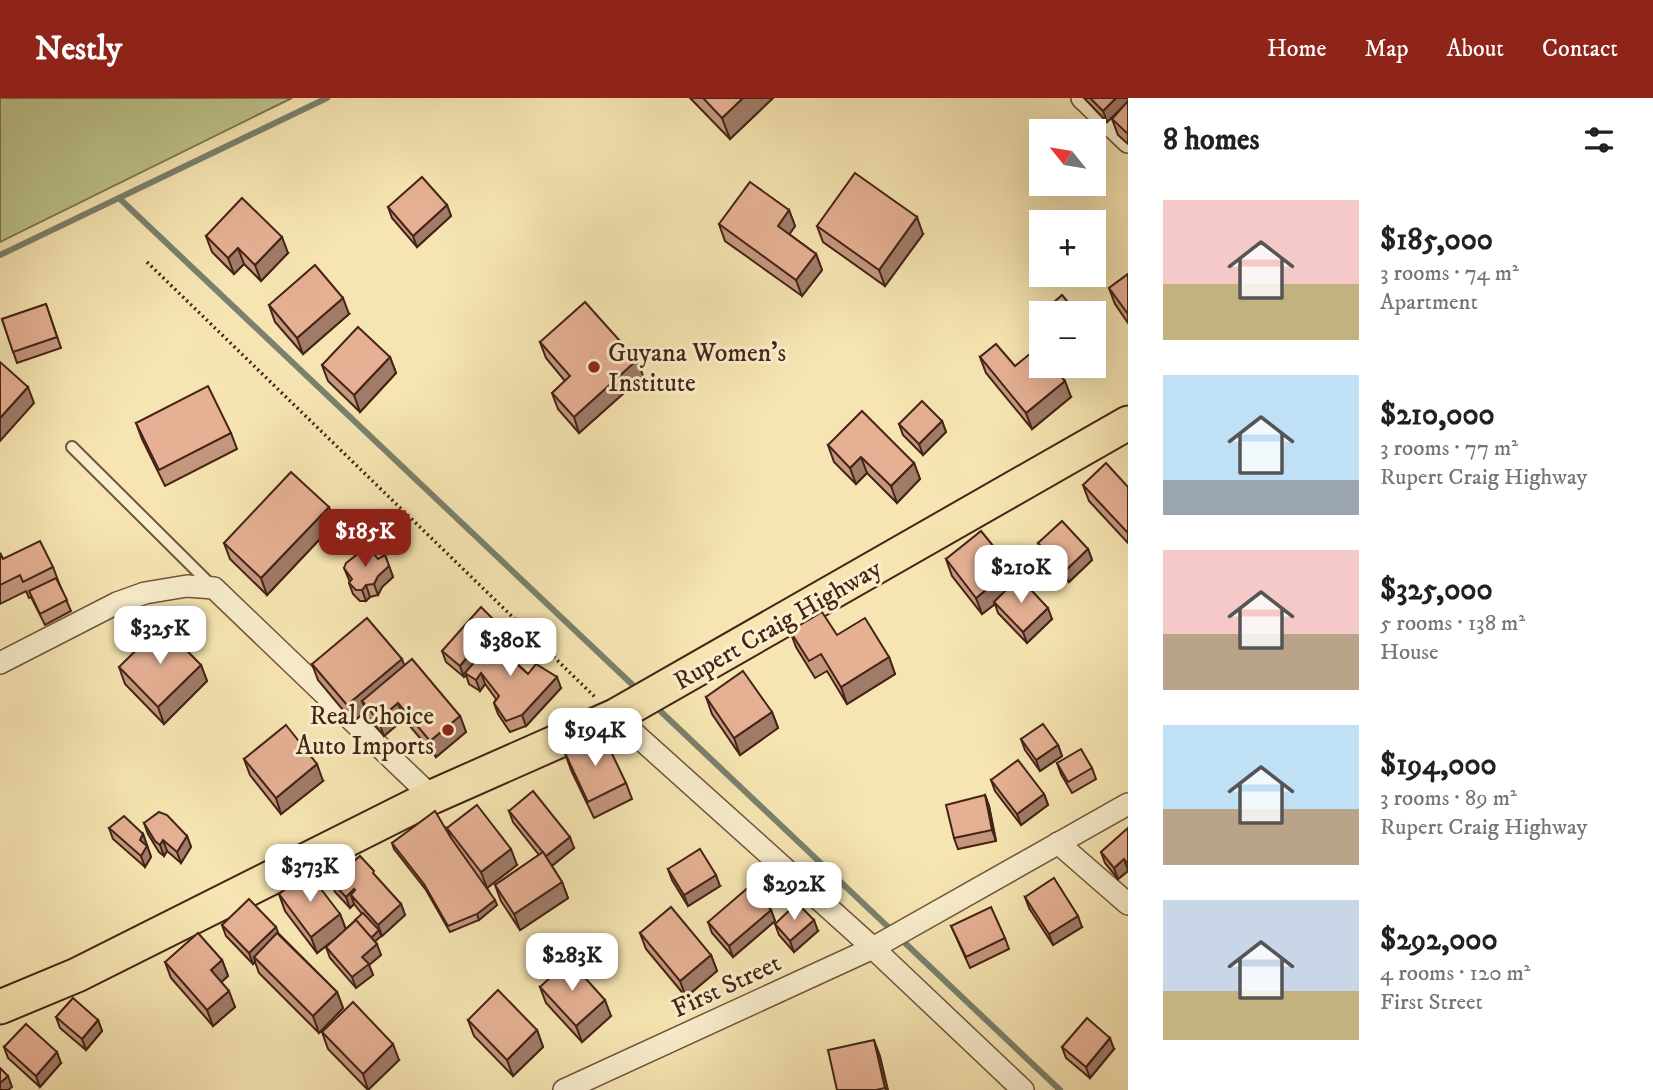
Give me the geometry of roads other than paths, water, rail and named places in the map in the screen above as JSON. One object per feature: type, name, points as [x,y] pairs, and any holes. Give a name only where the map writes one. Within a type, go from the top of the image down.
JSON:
[{"type":"main road","name":"Rupert Craig Highway","points":[[0,1007],[77,975],[432,797],[615,716],[1128,422]]},
{"type":"street","points":[[1082,98],[1128,142]]},
{"type":"street","points":[[0,663],[117,603],[145,593],[187,586],[214,588],[432,797]]},
{"type":"street","points":[[615,716],[873,948],[1023,1090]]},
{"type":"street","name":"First Street","points":[[564,1090],[873,948],[1128,804]]},
{"type":"street","points":[[1058,843],[1128,904]]},
{"type":"lane","points":[[72,447],[214,588]]},
{"type":"waterway","points":[[0,255],[327,98]]},
{"type":"waterway","points":[[119,198],[639,691]]},
{"type":"waterway","points":[[655,706],[1060,1090]]},
{"type":"place","name":"Guyana Women’s Institute","points":[[594,367]]},
{"type":"place","name":"Real Choice Auto Imports","points":[[448,730]]}]
